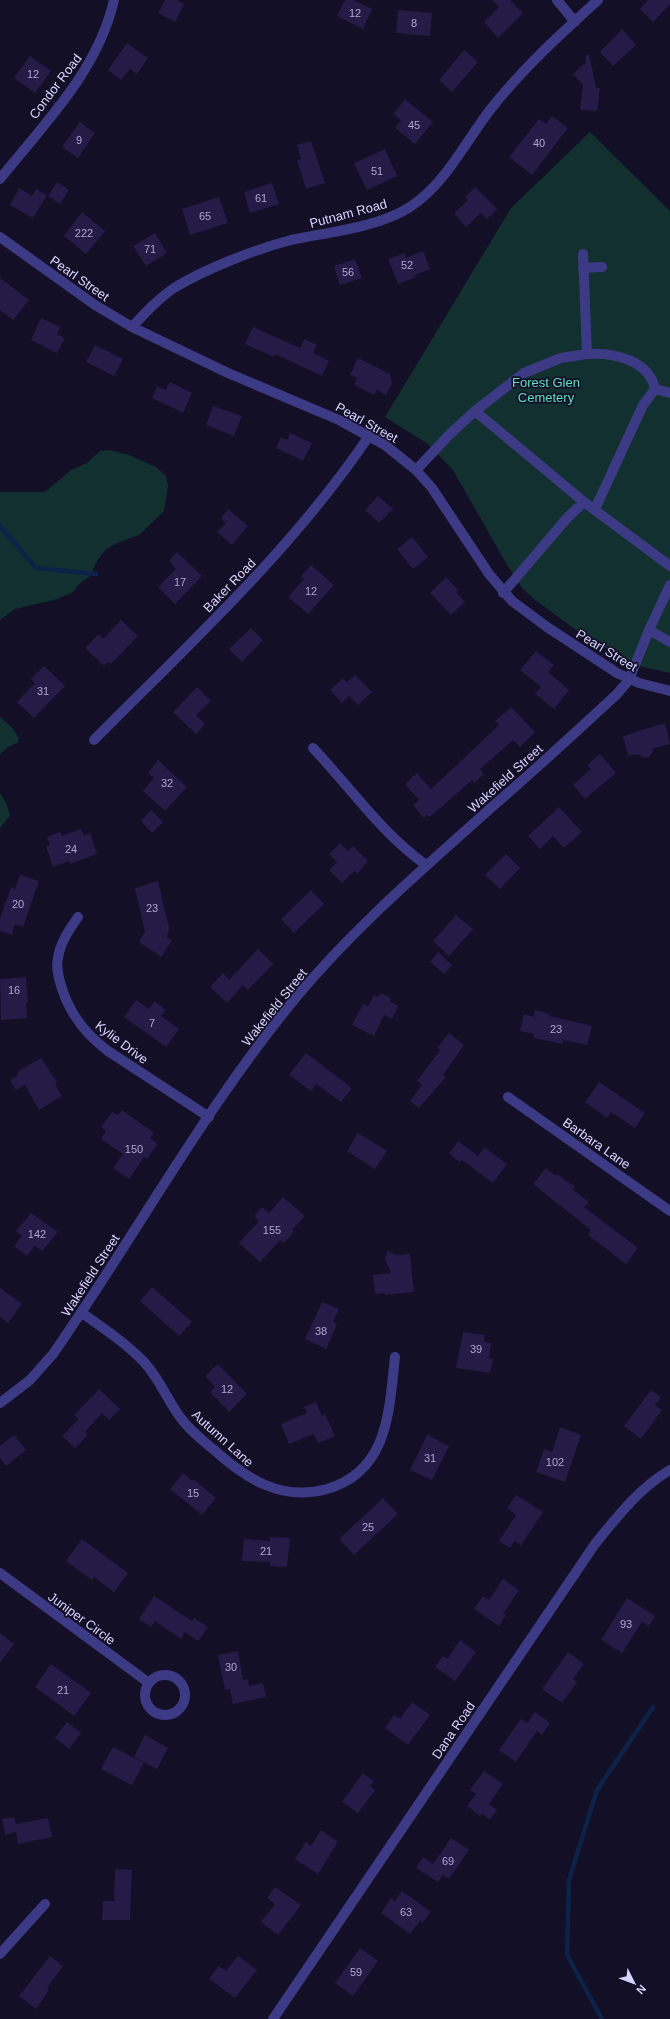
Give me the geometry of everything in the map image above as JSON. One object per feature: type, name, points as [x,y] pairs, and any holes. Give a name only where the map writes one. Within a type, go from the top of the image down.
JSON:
[{"type":"street","name":"Condor Road","points":[[0,178],[88,66],[106,28],[114,0]]},
{"type":"street","points":[[557,0],[575,22]]},
{"type":"street","name":"Putnam Road","points":[[132,327],[155,303],[174,288],[211,269],[290,241],[388,218],[410,207],[426,194],[441,178],[482,121],[516,80],[598,0]]},
{"type":"street","name":"Pearl Street","points":[[0,237],[95,305],[132,327],[228,373],[339,420],[369,436],[394,452],[416,470],[444,505],[478,559],[503,593],[521,609],[547,628],[629,680],[670,690]]},
{"type":"street","points":[[583,254],[587,354]]},
{"type":"street","points":[[583,268],[602,267]]},
{"type":"street","points":[[416,470],[450,434],[475,411],[524,373],[561,358],[587,354],[616,356],[635,363],[650,376],[655,389]]},
{"type":"street","points":[[655,389],[670,393]]},
{"type":"street","points":[[595,509],[643,406],[655,389]]},
{"type":"street","points":[[475,411],[584,502],[670,566]]},
{"type":"street","name":"Baker Road","points":[[94,740],[254,580],[340,477],[369,436]]},
{"type":"street","points":[[503,593],[568,517],[584,502]]},
{"type":"street","name":"Wakefield Street","points":[[0,1403],[39,1372],[82,1313],[209,1117],[256,1051],[298,996],[351,936],[426,865],[617,694],[629,680],[649,630],[670,585]]},
{"type":"street","points":[[649,630],[670,642]]},
{"type":"street","points":[[313,748],[330,766],[378,824],[409,853],[426,865]]},
{"type":"street","name":"Kylie Drive","points":[[78,917],[64,940],[57,962],[62,991],[78,1022],[94,1040],[108,1051],[209,1117]]},
{"type":"street","name":"Barbara Lane","points":[[508,1097],[670,1211]]},
{"type":"street","name":"Autumn Lane","points":[[82,1313],[122,1342],[143,1361],[152,1372],[182,1419],[193,1432],[225,1460],[259,1484],[291,1493],[310,1493],[334,1487],[357,1474],[370,1460],[378,1447],[386,1427],[395,1357]]},
{"type":"street","name":"Dana Road","points":[[273,2019],[595,1544],[631,1502],[647,1487],[670,1470]]},
{"type":"street","name":"Juniper Circle","points":[[0,1573],[149,1683]]},
{"type":"street","points":[[0,1954],[45,1904]]},
{"type":"green space","name":"Forest Glen Cemetery","points":[[590,132],[670,211],[670,673],[635,665],[580,633],[534,599],[522,588],[506,563],[453,470],[428,444],[385,417],[511,208]]},
{"type":"green space","points":[[109,450],[129,455],[156,467],[166,476],[168,486],[164,511],[139,535],[117,543],[105,550],[97,561],[90,576],[79,584],[73,592],[58,599],[15,609],[0,620],[0,492],[45,492],[71,470],[87,463],[100,451]]},
{"type":"green space","points":[[0,717],[14,731],[19,742],[8,747],[0,754]]},
{"type":"green space","points":[[0,793],[6,803],[10,815],[0,828]]},
{"type":"building","points":[[165,0],[177,0],[184,4],[175,22],[158,13]]},
{"type":"building","points":[[345,0],[353,0],[372,9],[363,29],[337,16]]},
{"type":"building","points":[[492,0],[510,0],[523,13],[498,38],[484,22],[499,7]]},
{"type":"building","points":[[648,0],[670,0],[670,4],[653,22],[640,9]]},
{"type":"building","points":[[398,10],[432,13],[430,36],[396,33]]},
{"type":"building","points":[[622,29],[636,45],[613,66],[600,52]]},
{"type":"building","points":[[127,43],[148,58],[137,74],[130,69],[121,80],[108,70]]},
{"type":"building","points":[[464,50],[478,62],[452,92],[439,80]]},
{"type":"building","points":[[589,54],[596,88],[600,88],[597,111],[580,110],[583,85],[573,74],[584,64],[585,65],[586,55]]},
{"type":"building","points":[[30,56],[51,71],[35,93],[14,78]]},
{"type":"building","points":[[405,99],[433,122],[415,144],[395,128],[401,120],[393,114]]},
{"type":"building","points":[[552,116],[568,128],[532,175],[509,157],[539,119],[546,124]]},
{"type":"building","points":[[80,122],[95,133],[78,158],[62,147]]},
{"type":"building","points":[[311,141],[325,183],[306,189],[297,160],[301,159],[297,145]]},
{"type":"building","points":[[385,149],[397,176],[367,190],[354,163]]},
{"type":"building","points":[[57,182],[69,190],[60,204],[48,196]]},
{"type":"building","points":[[272,183],[279,204],[250,213],[244,192]]},
{"type":"building","points":[[475,187],[497,209],[487,219],[481,213],[466,227],[454,213],[468,200],[465,197]]},
{"type":"building","points":[[19,188],[32,196],[36,189],[47,195],[33,218],[10,205]]},
{"type":"building","points":[[219,197],[228,223],[190,235],[182,209]]},
{"type":"building","points":[[82,212],[105,231],[86,254],[64,236]]},
{"type":"building","points":[[155,233],[167,253],[146,266],[133,246]]},
{"type":"building","points":[[423,251],[430,269],[415,275],[416,277],[398,284],[388,259],[405,253],[406,258]]},
{"type":"building","points":[[355,259],[362,278],[340,285],[334,266]]},
{"type":"building","points":[[0,278],[29,300],[13,320],[0,310]]},
{"type":"building","points":[[41,318],[60,327],[57,334],[65,338],[57,353],[31,340]]},
{"type":"building","points":[[253,327],[300,348],[304,339],[317,345],[313,353],[329,361],[322,376],[275,354],[274,357],[245,344]]},
{"type":"building","points":[[95,345],[123,359],[114,376],[86,362]]},
{"type":"building","points":[[358,358],[390,374],[392,383],[386,395],[377,390],[374,395],[354,385],[357,378],[350,375]]},
{"type":"building","points":[[170,382],[192,393],[183,413],[152,398],[157,387],[166,390]]},
{"type":"building","points":[[213,406],[242,416],[234,436],[206,425]]},
{"type":"building","points":[[290,433],[312,443],[303,461],[276,448],[281,437],[287,440]]},
{"type":"building","points":[[378,496],[393,509],[379,523],[365,510]]},
{"type":"building","points":[[228,509],[248,526],[232,545],[217,532],[226,523],[221,518]]},
{"type":"building","points":[[412,537],[428,557],[413,569],[397,549]]},
{"type":"building","points":[[177,552],[202,576],[175,604],[158,587],[176,569],[169,561]]},
{"type":"building","points":[[311,565],[334,585],[308,614],[288,597],[304,579],[301,576]]},
{"type":"building","points":[[446,577],[458,590],[456,592],[465,602],[451,615],[430,593]]},
{"type":"building","points":[[121,620],[138,636],[111,664],[108,662],[104,666],[85,648],[99,634],[103,639]]},
{"type":"building","points":[[251,628],[263,640],[242,662],[229,649]]},
{"type":"building","points":[[536,651],[554,665],[548,672],[569,690],[554,709],[535,694],[541,687],[520,670]]},
{"type":"building","points":[[44,666],[65,686],[34,718],[17,702],[35,683],[31,679]]},
{"type":"building","points":[[355,675],[372,692],[358,705],[349,696],[342,703],[330,690],[343,678],[347,682]]},
{"type":"building","points":[[197,687],[211,701],[196,715],[205,724],[196,734],[173,712]]},
{"type":"building","points":[[511,707],[535,732],[520,747],[513,740],[480,769],[484,774],[474,783],[472,780],[430,817],[427,815],[424,818],[413,805],[419,800],[405,784],[417,773],[431,789],[499,725],[495,721]]},
{"type":"building","points":[[665,723],[670,744],[654,748],[650,756],[644,758],[637,754],[628,756],[623,736]]},
{"type":"building","points":[[600,754],[616,773],[585,799],[573,785],[591,769],[587,765]]},
{"type":"building","points":[[158,760],[187,787],[165,811],[143,791],[154,778],[148,773]]},
{"type":"building","points":[[559,807],[582,832],[564,848],[553,836],[540,849],[528,836]]},
{"type":"building","points":[[151,810],[163,822],[152,833],[141,821]]},
{"type":"building","points":[[81,829],[84,836],[90,833],[97,854],[70,864],[69,861],[53,867],[46,846],[50,845],[47,837],[60,832],[62,836]]},
{"type":"building","points":[[340,843],[348,851],[353,846],[368,861],[357,874],[354,871],[342,883],[329,870],[337,862],[329,854]]},
{"type":"building","points":[[506,854],[520,868],[500,889],[485,875]]},
{"type":"building","points":[[20,875],[39,881],[23,927],[15,924],[12,935],[0,931],[0,919],[11,887],[15,889]]},
{"type":"building","points":[[158,881],[169,928],[167,937],[172,940],[161,957],[139,942],[145,932],[135,888]]},
{"type":"building","points":[[311,890],[324,904],[294,933],[281,919]]},
{"type":"building","points":[[456,915],[473,929],[449,956],[433,941]]},
{"type":"building","points":[[258,949],[273,964],[248,990],[243,985],[227,1003],[210,987],[223,973],[229,980]]},
{"type":"building","points":[[438,952],[452,965],[444,974],[430,962]]},
{"type":"building","points":[[26,977],[28,1003],[26,1003],[27,1018],[1,1020],[0,979]]},
{"type":"building","points":[[381,993],[391,998],[390,1002],[398,1006],[392,1019],[384,1015],[374,1036],[352,1025],[363,1004],[368,1006],[374,995],[378,997]]},
{"type":"building","points":[[136,1000],[149,1009],[155,1001],[166,1010],[161,1016],[179,1029],[166,1047],[124,1017]]},
{"type":"building","points":[[535,1010],[550,1014],[549,1016],[592,1026],[587,1045],[564,1040],[563,1044],[534,1038],[534,1034],[520,1031],[524,1014],[534,1017]]},
{"type":"building","points":[[449,1033],[464,1045],[443,1075],[446,1077],[419,1108],[410,1101],[422,1085],[417,1081],[440,1050],[437,1048]]},
{"type":"building","points":[[306,1053],[352,1088],[341,1102],[316,1084],[311,1091],[289,1075]]},
{"type":"building","points":[[41,1058],[57,1082],[55,1084],[62,1096],[39,1110],[25,1085],[16,1090],[10,1080],[18,1075],[17,1072]]},
{"type":"building","points":[[599,1082],[645,1113],[635,1128],[611,1112],[607,1118],[585,1102]]},
{"type":"building","points":[[122,1110],[154,1133],[150,1138],[158,1144],[147,1159],[144,1157],[129,1179],[113,1168],[123,1154],[101,1139],[106,1131],[101,1127],[112,1112],[118,1115]]},
{"type":"building","points":[[358,1133],[387,1151],[375,1169],[347,1151]]},
{"type":"building","points":[[458,1141],[478,1156],[484,1147],[507,1164],[493,1183],[462,1160],[460,1162],[449,1154]]},
{"type":"building","points":[[546,1168],[556,1176],[557,1174],[575,1187],[573,1190],[589,1202],[584,1207],[638,1248],[626,1264],[588,1235],[591,1230],[533,1184]]},
{"type":"building","points":[[283,1197],[305,1216],[292,1230],[294,1232],[284,1243],[280,1240],[260,1262],[239,1243],[259,1221],[254,1216],[262,1207],[269,1213]]},
{"type":"building","points":[[31,1213],[58,1232],[42,1251],[35,1246],[27,1256],[14,1246],[22,1236],[16,1231]]},
{"type":"building","points":[[388,1251],[396,1255],[410,1254],[414,1292],[385,1295],[385,1293],[375,1294],[373,1275],[391,1273],[385,1259]]},
{"type":"building","points":[[152,1287],[192,1322],[179,1336],[140,1301]]},
{"type":"building","points":[[0,1288],[22,1304],[8,1323],[0,1317]]},
{"type":"building","points":[[322,1302],[339,1309],[333,1322],[337,1324],[326,1349],[305,1339]]},
{"type":"building","points":[[463,1332],[485,1335],[484,1342],[491,1343],[489,1359],[493,1359],[490,1373],[456,1368]]},
{"type":"building","points":[[218,1364],[247,1394],[229,1412],[210,1392],[215,1387],[205,1376]]},
{"type":"building","points":[[99,1389],[120,1409],[109,1420],[102,1413],[85,1432],[88,1435],[75,1448],[62,1436],[79,1419],[74,1415]]},
{"type":"building","points":[[651,1390],[661,1397],[655,1405],[662,1410],[641,1439],[624,1426]]},
{"type":"building","points":[[316,1402],[322,1416],[325,1414],[335,1436],[318,1443],[314,1434],[289,1444],[281,1424],[307,1413],[304,1407]]},
{"type":"building","points":[[560,1427],[581,1435],[565,1482],[536,1472],[544,1449],[552,1452]]},
{"type":"building","points":[[14,1435],[26,1450],[6,1466],[0,1458],[0,1446]]},
{"type":"building","points":[[427,1435],[449,1446],[432,1480],[410,1470]]},
{"type":"building","points":[[183,1473],[192,1481],[193,1479],[216,1498],[202,1515],[170,1489]]},
{"type":"building","points":[[516,1495],[543,1512],[521,1545],[515,1541],[510,1548],[499,1541],[516,1515],[507,1508]]},
{"type":"building","points":[[383,1498],[398,1514],[354,1555],[339,1539]]},
{"type":"building","points":[[270,1537],[290,1538],[287,1567],[270,1566],[270,1562],[242,1561],[244,1539],[270,1541]]},
{"type":"building","points":[[82,1539],[128,1573],[114,1592],[94,1577],[92,1580],[66,1561]]},
{"type":"building","points":[[503,1579],[519,1590],[503,1614],[506,1615],[499,1626],[474,1609],[483,1596],[489,1600]]},
{"type":"building","points":[[154,1596],[192,1621],[194,1618],[208,1627],[198,1641],[185,1632],[181,1639],[155,1621],[151,1627],[139,1619]]},
{"type":"building","points":[[627,1598],[655,1616],[649,1626],[642,1622],[622,1653],[601,1640]]},
{"type":"building","points":[[0,1633],[14,1644],[0,1663]]},
{"type":"building","points":[[460,1640],[476,1652],[455,1681],[435,1667],[443,1656],[447,1659]]},
{"type":"building","points":[[238,1651],[243,1680],[248,1679],[249,1686],[263,1683],[266,1697],[233,1704],[230,1689],[225,1690],[218,1655]]},
{"type":"building","points":[[568,1652],[584,1664],[573,1679],[577,1682],[562,1703],[542,1689]]},
{"type":"building","points":[[51,1664],[91,1693],[74,1716],[35,1687]]},
{"type":"building","points":[[412,1702],[430,1715],[408,1745],[385,1728],[394,1715],[400,1719]]},
{"type":"building","points":[[535,1712],[550,1723],[542,1735],[537,1731],[516,1762],[499,1750],[521,1719],[527,1723]]},
{"type":"building","points":[[67,1722],[81,1733],[69,1749],[55,1738]]},
{"type":"building","points":[[145,1735],[168,1748],[157,1769],[134,1757]]},
{"type":"building","points":[[113,1747],[144,1763],[132,1785],[101,1769]]},
{"type":"building","points":[[484,1771],[503,1784],[489,1804],[497,1810],[490,1820],[482,1814],[480,1816],[467,1806],[476,1794],[470,1790]]},
{"type":"building","points":[[363,1773],[374,1781],[370,1786],[375,1790],[358,1813],[342,1802]]},
{"type":"building","points":[[14,1817],[16,1824],[48,1818],[52,1837],[18,1844],[16,1832],[5,1835],[2,1819]]},
{"type":"building","points":[[321,1830],[338,1842],[318,1874],[295,1859],[306,1842],[311,1846]]},
{"type":"building","points":[[451,1838],[469,1850],[449,1879],[443,1875],[438,1882],[416,1868],[423,1857],[433,1864]]},
{"type":"building","points":[[115,1869],[132,1870],[130,1920],[102,1920],[103,1901],[114,1901]]},
{"type":"building","points":[[275,1887],[301,1905],[278,1935],[261,1922],[275,1904],[267,1898]]},
{"type":"building","points":[[402,1891],[431,1912],[422,1923],[420,1921],[410,1934],[381,1913],[391,1898],[395,1901]]},
{"type":"building","points":[[360,1948],[378,1961],[353,1996],[335,1983]]},
{"type":"building","points":[[50,1956],[63,1966],[47,1988],[49,1990],[36,2009],[19,1996]]},
{"type":"building","points":[[238,1956],[257,1970],[235,1998],[209,1979],[219,1966],[226,1971]]},
{"type":"waterway","points":[[0,526],[36,568],[96,574]]},
{"type":"waterway","points":[[602,2019],[567,1955],[569,1880],[597,1790],[653,1707]]}]
